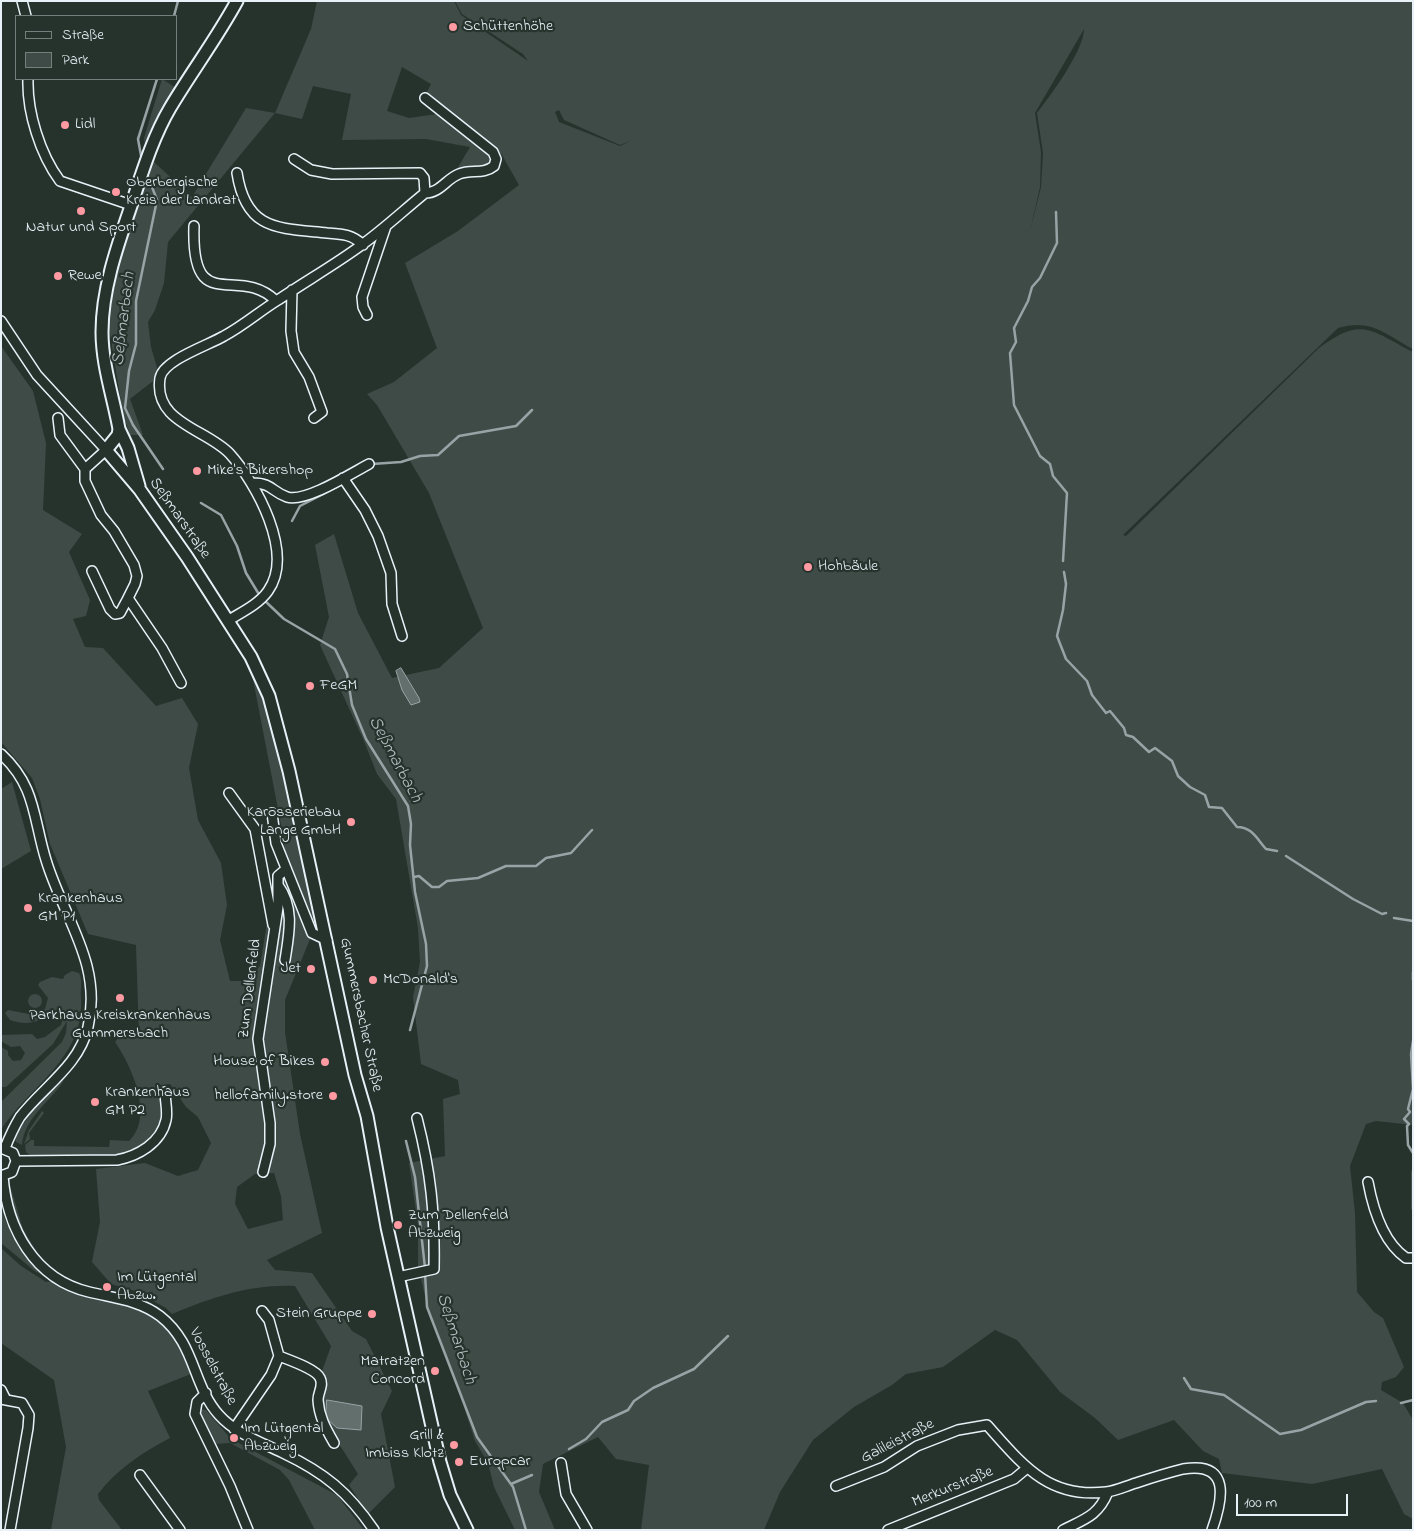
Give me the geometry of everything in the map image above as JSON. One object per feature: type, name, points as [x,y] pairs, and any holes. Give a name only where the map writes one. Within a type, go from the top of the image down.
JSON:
[{"type":"main road","points":[[140,490],[128,448],[120,429],[103,360],[102,330],[113,258],[149,152],[170,108],[218,35],[237,1]]},
{"type":"main road","points":[[106,450],[118,435],[120,429]]},
{"type":"main road","name":"Seßmarstraße","points":[[106,450],[140,490],[229,620],[251,657],[269,696],[287,761]]},
{"type":"main road","name":"Gummersbacher Straße","points":[[287,761],[355,1075],[367,1116],[398,1277],[440,1462],[450,1495],[467,1530]]},
{"type":"street","points":[[22,1],[26,15]]},
{"type":"street","points":[[28,80],[27,99],[39,137],[54,173],[60,181],[131,205]]},
{"type":"street","points":[[229,620],[256,603],[268,591],[277,572],[277,555],[271,525],[252,483],[229,453],[218,444],[176,420],[166,408],[160,392],[160,377],[168,364],[226,335],[362,244],[424,193],[432,193],[461,173],[488,171],[494,166],[496,159],[493,152],[425,98]]},
{"type":"street","points":[[294,159],[311,170],[332,174],[415,172],[424,178],[424,193]]},
{"type":"street","points":[[236,173],[239,189],[246,204],[266,223],[281,229],[347,234],[362,244]]},
{"type":"street","points":[[194,226],[195,256],[200,273],[218,285],[250,287],[266,291],[276,301]]},
{"type":"street","points":[[367,316],[362,297],[386,226]]},
{"type":"street","points":[[292,290],[291,331],[294,352],[309,377],[322,412],[314,418]]},
{"type":"street","name":"Seßmarstraße","points":[[1,321],[37,375],[106,450]]},
{"type":"street","points":[[58,418],[60,435],[85,469]]},
{"type":"street","points":[[92,571],[110,609],[115,614],[120,614],[136,584],[137,576],[134,565],[114,531],[101,515],[84,477],[85,469],[106,450]]},
{"type":"street","points":[[252,483],[265,483],[288,498],[302,497],[369,464]]},
{"type":"street","points":[[343,478],[365,510],[378,536],[391,573],[392,604],[402,636]]},
{"type":"street","points":[[128,598],[162,648],[181,682]]},
{"type":"street","points":[[1,754],[24,781],[33,801],[46,859],[83,947],[92,984],[88,1027],[79,1048],[67,1068],[20,1117],[3,1148],[13,1153],[16,1161],[12,1172],[2,1176]]},
{"type":"street","name":"Zum Dellenfeld","points":[[229,792],[255,829],[274,928]]},
{"type":"street","points":[[272,813],[276,843],[285,870],[293,884],[312,933],[327,940]]},
{"type":"street","name":"Zum Dellenfeld","points":[[263,1172],[270,1144],[270,1122],[258,1039],[274,928],[279,874],[285,870]]},
{"type":"street","name":"Zum Dellenfeld","points":[[278,885],[284,892],[290,911],[284,960]]},
{"type":"street","points":[[16,1161],[117,1160],[132,1157],[155,1141],[167,1119],[165,1092]]},
{"type":"street","points":[[398,1277],[434,1269],[433,1193],[429,1163],[417,1118]]},
{"type":"street","name":"Vosselstraße","points":[[2,1176],[10,1219],[22,1243],[33,1258],[53,1276],[70,1286],[131,1302],[163,1318],[184,1343],[217,1413],[234,1429],[286,1454],[336,1484],[353,1501],[374,1530]]},
{"type":"street","points":[[1368,1182],[1373,1207],[1397,1252],[1406,1258],[1413,1258]]},
{"type":"street","points":[[234,1429],[271,1375],[279,1356],[269,1320],[262,1311]]},
{"type":"street","points":[[279,1356],[314,1371],[320,1377],[322,1388],[318,1398],[320,1417],[334,1444]]},
{"type":"street","points":[[1,1390],[4,1399],[22,1403],[29,1415],[23,1463],[10,1530]]},
{"type":"street","points":[[206,1393],[197,1402],[195,1414],[230,1486],[248,1530]]},
{"type":"street","name":"Galileistraße","points":[[836,1486],[884,1467],[917,1446],[974,1426],[987,1425],[1026,1469]]},
{"type":"street","points":[[561,1463],[566,1494],[587,1530]]},
{"type":"street","points":[[1026,1469],[1066,1490],[1084,1493],[1108,1492],[1183,1468],[1208,1469],[1216,1475],[1221,1486],[1221,1495],[1212,1530]]},
{"type":"street","name":"Merkurstraße","points":[[888,1530],[1014,1479],[1026,1469]]},
{"type":"street","points":[[140,1474],[180,1530]]},
{"type":"street","points":[[1063,1530],[1093,1515],[1102,1507],[1108,1492]]},
{"type":"green space","points":[[317,1],[454,1],[461,15],[528,61],[523,54],[462,14],[455,1],[1413,1],[1413,349],[1386,333],[1369,326],[1350,325],[1338,328],[1123,535],[1126,536],[1319,348],[1334,338],[1356,329],[1366,330],[1376,333],[1413,352],[1413,1125],[1376,1121],[1366,1124],[1350,1166],[1355,1213],[1357,1292],[1374,1312],[1383,1318],[1404,1367],[1396,1377],[1382,1382],[1381,1390],[1403,1403],[1413,1420],[1413,1519],[1404,1514],[1382,1469],[1312,1484],[1222,1473],[1219,1459],[1203,1451],[1174,1420],[1118,1440],[1095,1418],[1060,1392],[1017,1340],[995,1330],[943,1367],[906,1374],[892,1385],[854,1407],[813,1440],[780,1492],[764,1530],[641,1530],[649,1465],[616,1459],[598,1437],[543,1464],[539,1492],[555,1530],[515,1530],[494,1487],[488,1463],[475,1441],[451,1367],[430,1318],[418,1266],[418,1225],[409,1163],[445,1156],[443,1099],[460,1094],[458,1080],[421,1064],[413,997],[420,962],[418,928],[396,799],[377,774],[320,645],[329,617],[315,545],[334,534],[358,613],[392,678],[439,668],[483,628],[429,493],[377,405],[367,394],[394,382],[437,348],[405,263],[458,231],[519,185],[502,155],[489,142],[426,94],[431,84],[402,67],[387,111],[409,118],[437,114],[493,155],[487,164],[474,169],[457,169],[470,147],[426,139],[342,140],[351,94],[313,86],[302,119],[275,113],[311,29]],"holes":[[[1084,29],[1083,38],[1073,60],[1037,113],[1043,153],[1041,187],[1030,231],[1040,187],[1041,152],[1035,113]],[[559,110],[564,120],[620,145],[630,141],[620,146],[559,122],[555,112]]]},
{"type":"green space","points":[[162,80],[164,80],[176,88],[153,127],[145,147],[144,138]]},
{"type":"green space","points":[[246,108],[275,113],[168,242],[164,283],[155,310],[148,322],[151,347],[157,368],[153,381],[130,399],[143,435],[130,435],[123,415],[108,321],[118,268],[136,207],[154,162],[192,197]]},
{"type":"green space","points":[[1,346],[33,391],[46,443],[43,510],[82,534],[69,552],[90,600],[86,616],[73,619],[85,647],[103,648],[156,706],[182,698],[198,724],[189,768],[198,820],[221,863],[227,905],[220,940],[230,981],[243,981],[260,966],[273,886],[288,876],[283,835],[252,674],[268,707],[317,922],[285,1000],[285,1032],[300,1134],[322,1233],[267,1260],[275,1270],[312,1273],[352,1331],[366,1339],[392,1391],[381,1414],[395,1487],[368,1514],[349,1485],[358,1474],[322,1417],[321,1374],[331,1346],[295,1286],[248,1289],[202,1302],[172,1314],[166,1308],[135,1291],[111,1284],[92,1262],[100,1222],[96,1169],[145,1163],[178,1176],[198,1170],[211,1143],[198,1117],[186,1107],[170,1084],[160,1085],[161,1124],[149,1143],[123,1157],[30,1155],[26,1152],[25,1145],[31,1140],[34,1140],[34,1146],[109,1147],[110,1140],[129,1141],[137,1131],[140,1119],[138,1091],[128,1064],[115,1042],[119,1037],[139,1037],[136,945],[88,934],[50,844],[40,799],[32,778],[1,742]],"holes":[[[274,1173],[281,1196],[283,1220],[248,1229],[235,1204],[237,1187],[255,1174]]]},
{"type":"green space","points":[[12,782],[31,851],[1,869],[1,789]]},
{"type":"green space","points":[[72,971],[79,973],[81,982],[80,1020],[74,1038],[65,1055],[1,1130],[1,1102],[62,1042],[66,1033],[67,1021],[53,1044],[6,1087],[1,1087],[1,1047],[8,1051],[8,1055],[13,1061],[21,1060],[25,1053],[20,1046],[11,1047],[1,1041],[1,1035],[32,1034],[37,1039],[45,1037],[61,1025],[65,1011],[55,1010],[40,1020],[29,1023],[10,1020],[5,1013],[8,1010],[29,1014],[45,1009],[48,998],[38,985],[40,982],[52,977],[63,979],[65,975]]},
{"type":"green space","points":[[32,994],[38,994],[42,1001],[38,1008],[32,1008],[28,1004],[28,998]]},
{"type":"green space","points":[[66,1076],[28,1125],[22,1145],[16,1142],[15,1137],[31,1112]]},
{"type":"green space","points":[[42,1111],[44,1113],[29,1133],[30,1139],[24,1144],[29,1130]]},
{"type":"green space","points":[[11,1189],[23,1229],[42,1261],[24,1237],[16,1219],[10,1200],[9,1190]]},
{"type":"green space","points":[[1,1208],[14,1238],[46,1276],[36,1272],[1,1243]]},
{"type":"green space","points":[[1,1248],[21,1266],[46,1282],[60,1284],[77,1293],[136,1310],[150,1316],[162,1324],[182,1352],[191,1374],[148,1391],[170,1438],[131,1462],[113,1477],[98,1494],[99,1500],[122,1530],[51,1530],[66,1447],[54,1380],[1,1343]]},
{"type":"green space","points":[[201,1409],[206,1410],[231,1439],[337,1495],[364,1530],[315,1530],[289,1480],[280,1470],[230,1443],[214,1444],[200,1414]]},
{"type":"shaded area","points":[[401,668],[420,702],[411,705],[402,690],[396,671]]},
{"type":"shaded area","points":[[327,1400],[362,1406],[361,1430],[337,1428],[326,1418]]},
{"type":"waterway","name":"Seßmarbach","points":[[174,15],[178,1]]},
{"type":"waterway","name":"Seßmarbach","points":[[142,161],[138,139],[157,80]]},
{"type":"waterway","name":"Seßmarbach","points":[[147,174],[157,200],[136,301],[136,344],[129,371],[125,408],[133,425],[163,469]]},
{"type":"waterway","points":[[1056,212],[1057,243],[1040,278],[1032,287],[1028,301],[1014,328],[1016,342],[1010,353],[1014,405],[1040,456],[1050,464],[1053,476],[1067,493],[1063,561]]},
{"type":"waterway","points":[[372,464],[401,462],[420,456],[438,455],[459,436],[516,426],[532,410]]},
{"type":"waterway","points":[[292,521],[300,506],[337,487]]},
{"type":"waterway","name":"Seßmarbach","points":[[201,503],[221,515],[237,546],[246,573],[260,596]]},
{"type":"waterway","points":[[1064,572],[1066,584],[1057,636],[1066,659],[1087,681],[1092,695],[1106,713],[1110,711],[1124,728],[1126,735],[1133,737],[1149,752],[1155,748],[1172,761],[1178,776],[1190,787],[1205,795],[1209,807],[1222,808],[1237,827],[1250,831],[1266,849],[1277,851]]},
{"type":"waterway","name":"Seßmarbach","points":[[264,600],[284,619],[335,649],[347,674],[352,705],[366,739],[408,806],[411,824],[410,845],[415,892],[426,944],[427,966],[410,1030]]},
{"type":"waterway","points":[[414,877],[419,876],[432,887],[439,887],[447,881],[478,878],[506,866],[536,866],[546,858],[571,853],[592,830]]},
{"type":"waterway","points":[[1286,856],[1353,899],[1382,914],[1386,913]]},
{"type":"waterway","points":[[1394,918],[1413,921]]},
{"type":"waterway","points":[[1413,972],[1413,980]]},
{"type":"waterway","points":[[1413,1041],[1411,1054],[1413,1089],[1408,1109],[1410,1112],[1404,1119],[1409,1124],[1407,1126],[1408,1145],[1413,1153]]},
{"type":"waterway","name":"Seßmarbach","points":[[406,1141],[415,1177],[425,1268]]},
{"type":"waterway","points":[[1413,1171],[1413,1209]]},
{"type":"waterway","name":"Seßmarbach","points":[[425,1274],[427,1307],[477,1437],[513,1487],[526,1530]]},
{"type":"waterway","points":[[569,1449],[586,1439],[602,1422],[628,1410],[634,1401],[653,1388],[694,1369],[728,1336]]},
{"type":"waterway","points":[[1184,1378],[1191,1389],[1224,1395],[1280,1434],[1301,1430],[1366,1402],[1376,1401]]},
{"type":"waterway","points":[[1401,1403],[1413,1400]]},
{"type":"waterway","points":[[511,1484],[532,1475]]},
{"type":"place","name":"Schüttenhöhe","points":[[453,27]]},
{"type":"place","name":"Lidl","points":[[65,125]]},
{"type":"place","name":"Oberbergische Kreis der Landrat","points":[[116,192]]},
{"type":"place","name":"Natur und Sport","points":[[81,211]]},
{"type":"place","name":"Rewe","points":[[58,276]]},
{"type":"place","name":"Mike's Bikershop","points":[[197,471]]},
{"type":"place","name":"Hohbäule","points":[[808,567]]},
{"type":"place","name":"FeGM","points":[[310,686]]},
{"type":"place","name":"Karosseriebau Lange GmbH","points":[[351,822]]},
{"type":"place","name":"Krankenhaus GM P1","points":[[28,908]]},
{"type":"place","name":"Jet","points":[[311,969]]},
{"type":"place","name":"McDonald's","points":[[373,980]]},
{"type":"place","name":"Parkhaus Kreiskrankenhaus Gummersbach","points":[[120,998]]},
{"type":"place","name":"House of Bikes","points":[[325,1062]]},
{"type":"place","name":"hellofamily.store","points":[[333,1096]]},
{"type":"place","name":"Krankenhaus GM P2","points":[[95,1102]]},
{"type":"place","name":"Zum Dellenfeld Abzweig","points":[[398,1225]]},
{"type":"place","name":"Im Lütgental Abzw.","points":[[107,1287]]},
{"type":"place","name":"Stein Gruppe","points":[[372,1314]]},
{"type":"place","name":"Matratzen Concord","points":[[435,1371]]},
{"type":"place","name":"Im Lütgental Abzweig","points":[[234,1438]]},
{"type":"place","name":"Grill & Imbiss Klotz","points":[[454,1445]]},
{"type":"place","name":"Europcar","points":[[459,1462]]}]
